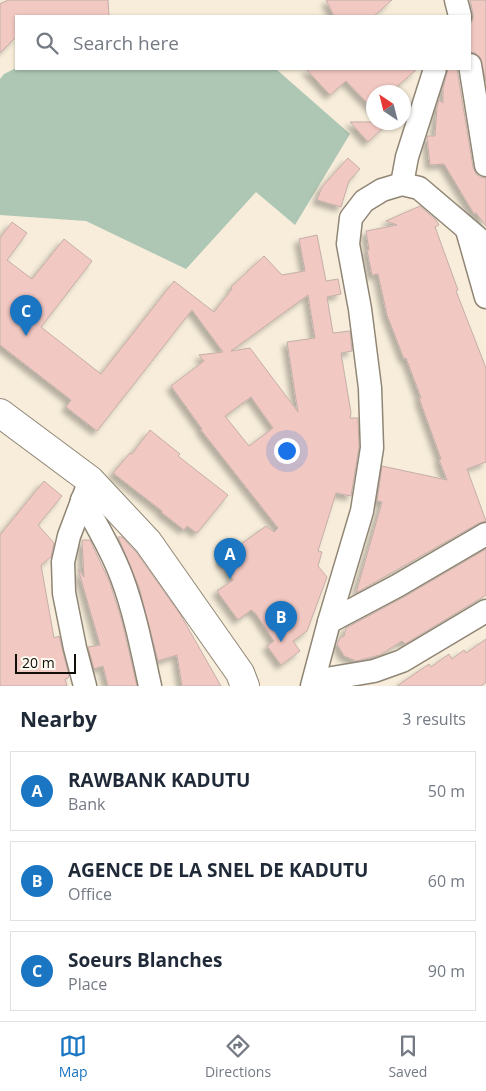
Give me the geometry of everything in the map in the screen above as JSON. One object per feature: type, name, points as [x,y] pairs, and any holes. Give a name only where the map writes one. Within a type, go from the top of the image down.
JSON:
[{"type":"street","points":[[444,15],[446,0]]},
{"type":"street","points":[[456,0],[460,15]]},
{"type":"street","points":[[402,184],[408,157],[435,70]]},
{"type":"street","points":[[471,70],[486,165]]},
{"type":"street","points":[[486,246],[420,188],[402,184],[382,190],[364,201],[351,218],[348,244],[360,309],[370,388],[372,448],[362,511],[329,622],[313,684],[374,671],[402,661],[486,611]]},
{"type":"street","points":[[467,230],[486,297]]},
{"type":"street","points":[[0,413],[86,490],[148,542],[247,682]]},
{"type":"street","points":[[85,686],[64,593],[62,562],[69,536],[86,490]]},
{"type":"street","points":[[86,490],[99,529],[122,578],[150,686]]},
{"type":"street","points":[[329,622],[397,586],[486,534]]},
{"type":"green space","points":[[15,68],[277,70],[350,134],[295,225],[256,192],[186,269],[86,221],[0,215],[0,79],[4,74]]},
{"type":"building","points":[[8,0],[108,0],[109,15],[15,15],[15,38],[0,53],[0,4]]},
{"type":"building","points":[[326,0],[392,0],[375,15],[334,15]]},
{"type":"building","points":[[470,0],[486,0],[486,82],[480,57],[471,52],[473,13]]},
{"type":"building","points":[[307,70],[416,70],[399,85],[366,85],[366,102],[346,81],[330,95]]},
{"type":"building","points":[[448,70],[457,70],[473,167],[476,174],[486,178],[486,226],[476,213],[474,214],[444,164],[430,165],[427,136],[435,136],[437,107],[439,100],[443,103],[443,88]]},
{"type":"building","points":[[350,122],[366,122],[366,130],[381,130],[368,142]]},
{"type":"building","points":[[348,158],[360,169],[349,181],[341,207],[317,200],[322,187]]},
{"type":"building","points":[[420,206],[439,225],[435,227],[458,290],[456,291],[486,368],[486,462],[467,469],[486,521],[479,523],[356,593],[382,502],[377,501],[382,466],[447,480],[419,398],[421,398],[387,315],[378,274],[372,275],[367,250],[369,250],[366,231],[397,225],[386,221]]},
{"type":"building","points":[[12,222],[27,233],[7,260],[32,279],[64,239],[92,261],[41,327],[101,374],[174,281],[214,312],[232,289],[231,287],[264,256],[282,275],[305,271],[299,239],[317,235],[326,281],[338,279],[341,294],[327,297],[333,333],[350,331],[352,351],[341,353],[351,413],[350,418],[358,418],[359,447],[351,496],[336,493],[318,551],[322,552],[318,566],[327,577],[307,631],[293,641],[300,651],[281,665],[267,646],[274,641],[256,614],[251,610],[238,620],[217,591],[233,580],[219,560],[266,526],[274,532],[278,528],[201,430],[171,386],[204,361],[199,355],[223,352],[192,310],[97,431],[66,407],[71,400],[0,345],[0,238]],"holes":[[[308,295],[315,338],[287,342],[298,412],[250,348],[231,351]],[[251,397],[273,428],[249,446],[225,416]]]},
{"type":"building","points":[[150,430],[180,454],[178,456],[228,495],[197,533],[187,526],[184,530],[113,473],[130,453],[132,454]]},
{"type":"building","points":[[44,481],[62,496],[38,525],[54,543],[51,557],[41,565],[54,638],[59,636],[69,676],[65,679],[67,686],[0,686],[0,535]]},
{"type":"building","points":[[118,537],[122,537],[136,552],[180,614],[221,686],[182,686],[177,655],[158,661],[139,587]]},
{"type":"building","points":[[82,540],[90,540],[110,583],[122,621],[137,686],[108,686],[103,666],[94,669],[88,647],[100,645],[78,569],[84,577]]},
{"type":"building","points":[[486,549],[486,595],[405,644],[402,641],[380,655],[356,661],[344,656],[337,644],[340,638],[344,636],[346,628],[404,597]]},
{"type":"building","points":[[486,639],[486,682],[481,686],[397,686],[429,664],[431,667],[449,654],[452,659],[464,650],[466,653]]},
{"type":"place","name":"Soeurs Blanches","points":[[26,336]]},
{"type":"place","name":"RAWBANK KADUTU","points":[[230,579]]},
{"type":"place","name":"AGENCE DE LA SNEL DE KADUTU","points":[[281,642]]}]
